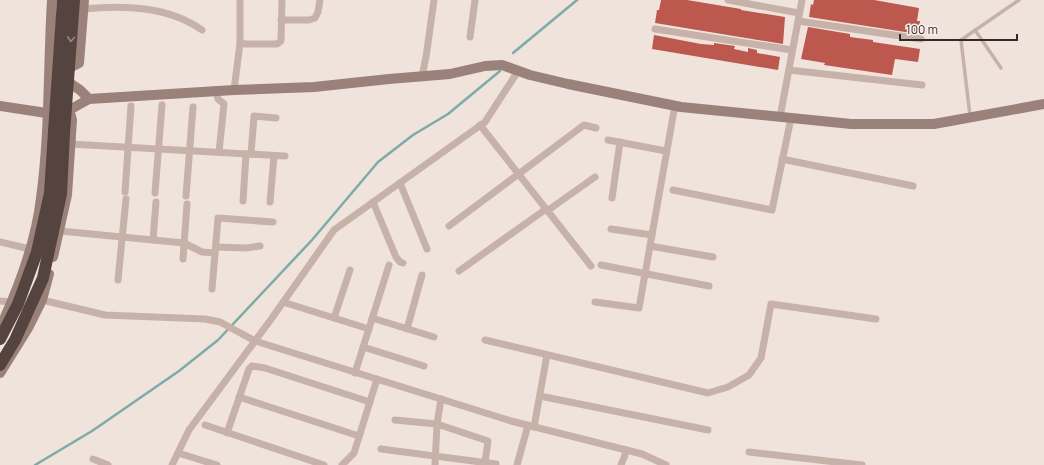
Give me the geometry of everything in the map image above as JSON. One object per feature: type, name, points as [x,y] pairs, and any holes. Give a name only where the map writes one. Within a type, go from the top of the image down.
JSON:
[{"type":"highway","points":[[0,365],[15,340],[43,278],[60,194],[58,113],[63,0]]},
{"type":"highway","points":[[58,113],[68,82],[74,0]]},
{"type":"highway","points":[[0,339],[18,304],[37,252],[50,193],[59,132]]},
{"type":"street","points":[[0,328],[30,249],[58,113],[49,58],[52,0]]},
{"type":"street","points":[[234,90],[240,43],[240,0]]},
{"type":"street","points":[[240,43],[277,44],[281,41],[282,0]]},
{"type":"street","points":[[281,20],[309,20],[315,18],[318,12],[320,0]]},
{"type":"street","points":[[422,76],[434,0]]},
{"type":"street","points":[[470,37],[475,0]]},
{"type":"street","points":[[728,0],[799,13]]},
{"type":"street","points":[[780,117],[802,0]]},
{"type":"street","points":[[69,68],[79,63],[83,4],[151,10],[169,14],[197,26],[202,30]]},
{"type":"street","points":[[798,21],[921,39]]},
{"type":"street","points":[[654,29],[792,50]]},
{"type":"street","points":[[58,113],[73,108],[89,99],[234,90],[314,87],[450,74],[496,65],[502,65],[568,84],[674,105],[851,124],[934,124],[1044,104]]},
{"type":"street","points":[[172,465],[189,430],[334,230],[485,122],[518,70]]},
{"type":"street","points":[[789,70],[922,85]]},
{"type":"street","points":[[68,82],[80,90],[89,99]]},
{"type":"street","points":[[216,91],[218,99],[224,104],[219,152]]},
{"type":"street","points":[[154,193],[162,105]]},
{"type":"street","points":[[595,302],[639,308],[674,105]]},
{"type":"street","points":[[0,106],[58,113],[71,116],[72,120],[67,195],[60,231],[42,300],[28,328],[0,373]]},
{"type":"street","points":[[118,280],[131,106]]},
{"type":"street","points":[[182,259],[193,106]]},
{"type":"street","points":[[243,201],[254,116],[276,118]]},
{"type":"street","points":[[673,190],[772,210],[790,118]]},
{"type":"street","points":[[480,125],[590,266]]},
{"type":"street","points":[[449,226],[584,125],[596,128]]},
{"type":"street","points":[[608,140],[666,151]]},
{"type":"street","points":[[612,198],[620,142]]},
{"type":"street","points":[[70,144],[285,156]]},
{"type":"street","points":[[270,202],[274,156]]},
{"type":"street","points":[[782,159],[913,186]]},
{"type":"street","points":[[459,271],[595,177]]},
{"type":"street","points":[[400,183],[427,249]]},
{"type":"street","points":[[153,240],[156,202]]},
{"type":"street","points":[[373,202],[396,257],[403,263]]},
{"type":"street","points":[[212,289],[218,218],[273,222]]},
{"type":"street","points":[[611,229],[652,235]]},
{"type":"street","points":[[60,231],[184,243],[202,252],[260,246]]},
{"type":"street","points":[[0,242],[30,249]]},
{"type":"street","points":[[650,246],[713,257]]},
{"type":"street","points":[[355,373],[389,265]]},
{"type":"street","points":[[601,265],[709,286]]},
{"type":"street","points":[[334,318],[350,270]]},
{"type":"street","points":[[407,329],[422,275]]},
{"type":"street","points":[[0,301],[11,302],[42,300],[105,315],[205,319],[220,322],[255,341],[531,426],[642,454],[666,465]]},
{"type":"street","points":[[283,302],[369,329]]},
{"type":"street","points":[[485,340],[708,393],[728,387],[749,375],[757,364],[761,358],[771,304],[876,319]]},
{"type":"street","points":[[372,318],[434,337]]},
{"type":"street","points":[[363,347],[424,366]]},
{"type":"street","points":[[517,465],[540,396],[547,355]]},
{"type":"street","points":[[227,432],[249,369],[252,366],[258,366],[370,402]]},
{"type":"street","points":[[342,465],[354,453],[378,380]]},
{"type":"street","points":[[540,396],[708,430]]},
{"type":"street","points":[[239,397],[359,436]]},
{"type":"street","points":[[435,465],[437,424],[442,399]]},
{"type":"street","points":[[395,420],[437,424],[488,441],[485,463]]},
{"type":"street","points":[[205,425],[324,465]]},
{"type":"street","points":[[381,449],[496,464]]},
{"type":"street","points":[[621,465],[626,450]]},
{"type":"street","points":[[748,452],[862,465]]},
{"type":"street","points":[[178,453],[217,465]]},
{"type":"street","points":[[784,465],[785,456]]},
{"type":"street","points":[[93,460],[108,465]]},
{"type":"lane","points":[[970,118],[962,40],[1019,0]]},
{"type":"lane","points":[[976,30],[1001,68]]},
{"type":"building","points":[[661,0],[687,0],[785,17],[783,44],[655,23],[657,10],[659,10]]},
{"type":"building","points":[[814,0],[874,0],[919,8],[917,21],[920,21],[918,34],[809,17],[811,4],[813,5]]},
{"type":"building","points":[[808,27],[850,34],[850,37],[873,40],[873,42],[920,49],[918,62],[895,59],[892,75],[824,65],[825,63],[801,59]]},
{"type":"building","points":[[654,35],[701,44],[714,45],[714,43],[735,46],[734,49],[748,52],[748,48],[757,50],[757,53],[780,57],[778,70],[652,49]]},
{"type":"waterway","points":[[513,53],[577,0]]},
{"type":"waterway","points":[[35,465],[92,431],[179,371],[218,340],[312,240],[378,162],[413,135],[448,114],[500,71]]}]
